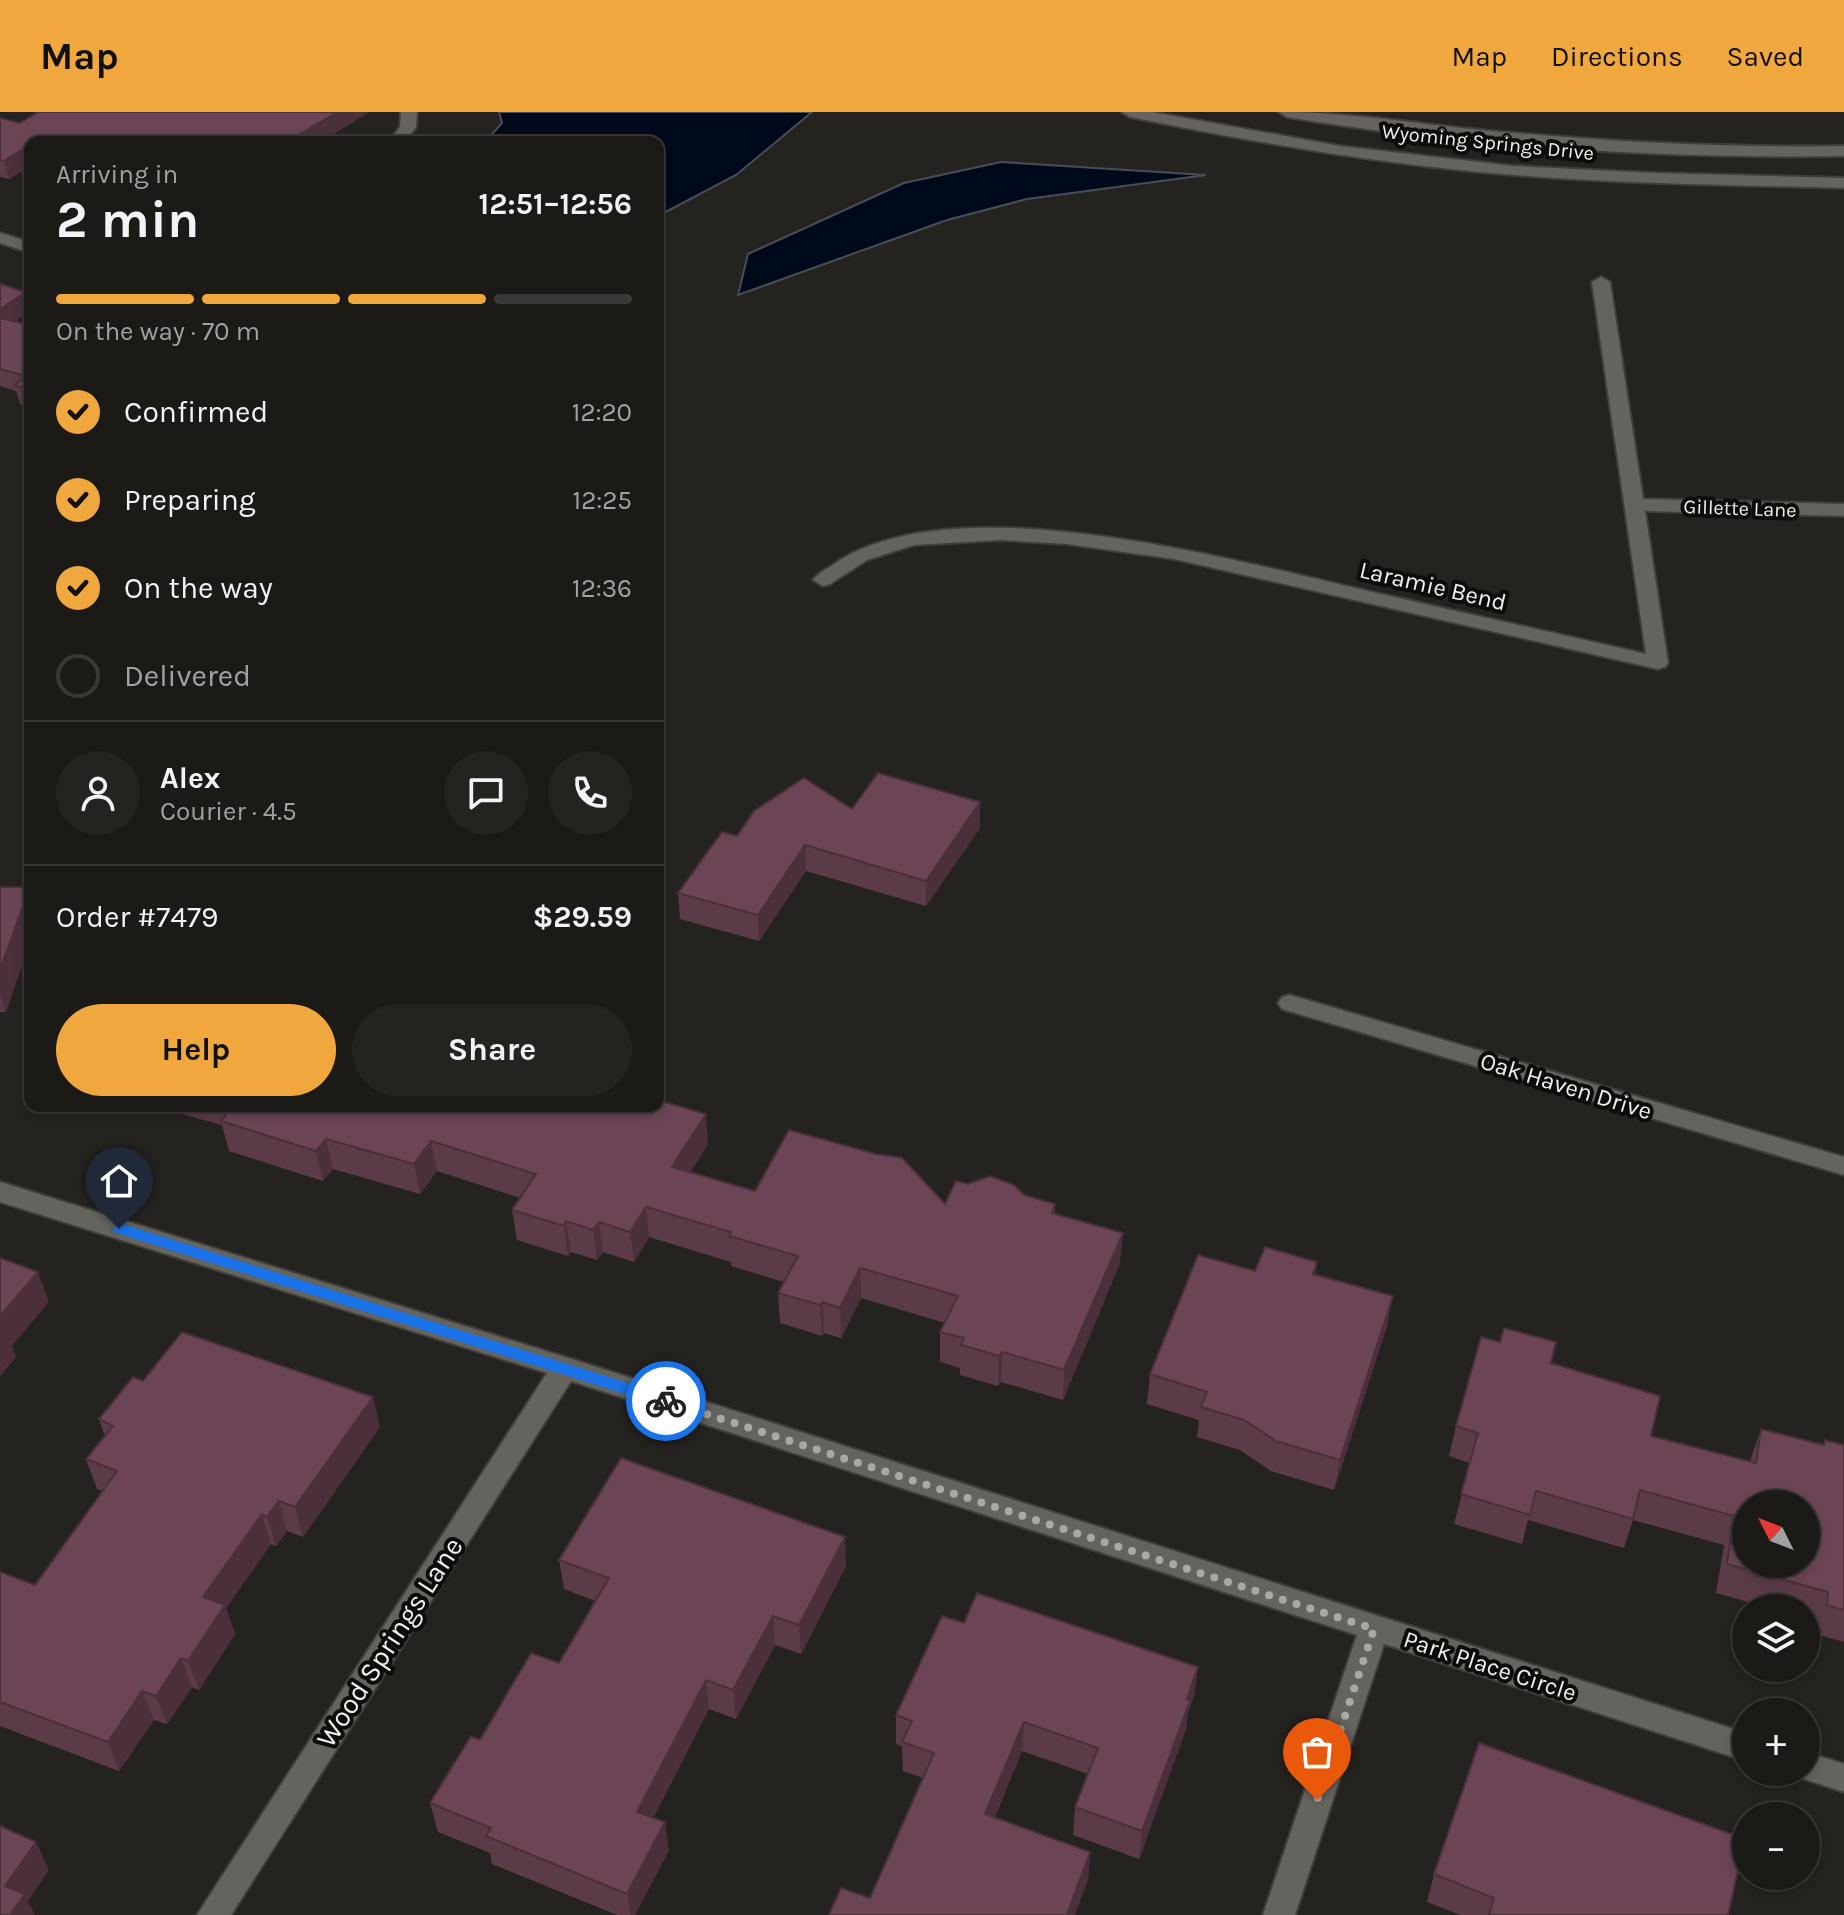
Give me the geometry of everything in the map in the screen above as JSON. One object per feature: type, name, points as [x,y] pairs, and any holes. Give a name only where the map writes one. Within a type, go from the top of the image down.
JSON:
[{"type":"street","points":[[401,136],[408,127],[409,112]]},
{"type":"street","name":"Wyoming Springs Drive","points":[[1130,112],[1224,133],[1467,166],[1632,178],[1844,183]]},
{"type":"street","name":"Wyoming Springs Drive","points":[[1287,112],[1431,130],[1640,148],[1783,153],[1844,151]]},
{"type":"street","points":[[0,238],[24,246]]},
{"type":"street","name":"Laramie Bend","points":[[823,580],[860,556],[893,543],[914,539],[1001,534],[1067,538],[1174,553],[1658,663],[1637,505],[1619,412],[1601,282]]},
{"type":"street","name":"Gillette Lane","points":[[1637,505],[1844,510]]},
{"type":"street","name":"Oak Haven Drive","points":[[1290,1003],[1844,1166]]},
{"type":"street","name":"Park Place Circle","points":[[0,1192],[565,1368],[1732,1743]]},
{"type":"street","name":"Wood Springs Lane","points":[[213,1915],[565,1368]]},
{"type":"street","points":[[1279,1915],[1374,1629]]},
{"type":"street","points":[[1820,1770],[1844,1778]]},
{"type":"water","points":[[499,112],[812,112],[736,175],[664,213],[664,136],[490,136],[502,123]]},
{"type":"water","points":[[1001,162],[1206,175],[1027,199],[947,220],[738,295],[748,254],[904,183]]},
{"type":"building","points":[[38,112],[337,112],[297,136],[24,136],[24,149],[4,161],[0,160],[0,118],[20,123]]},
{"type":"building","points":[[0,284],[24,291],[24,293],[0,309]]},
{"type":"building","points":[[0,318],[24,324],[24,375],[0,369]]},
{"type":"building","points":[[24,378],[24,389],[15,385]]},
{"type":"building","points":[[878,773],[980,802],[926,881],[805,845],[758,915],[678,893],[722,832],[737,836],[754,811],[804,778],[852,809]]},
{"type":"building","points":[[0,887],[24,887],[24,904],[0,970]]},
{"type":"building","points":[[664,1102],[706,1114],[672,1167],[755,1191],[789,1130],[902,1158],[945,1204],[956,1181],[968,1184],[990,1176],[1014,1185],[1024,1195],[1055,1204],[1052,1213],[1123,1233],[1064,1370],[1002,1352],[999,1356],[961,1345],[964,1338],[940,1332],[958,1296],[860,1268],[840,1308],[823,1302],[820,1305],[778,1293],[798,1256],[729,1236],[731,1232],[646,1207],[630,1232],[599,1222],[593,1230],[566,1221],[564,1226],[512,1210],[536,1174],[431,1141],[414,1164],[326,1139],[316,1151],[221,1121],[228,1112],[664,1112]]},
{"type":"building","points":[[1265,1247],[1317,1262],[1313,1274],[1393,1296],[1340,1460],[1276,1441],[1244,1420],[1201,1407],[1207,1392],[1150,1374],[1198,1255],[1255,1271]]},
{"type":"building","points":[[0,1258],[38,1272],[0,1316]]},
{"type":"building","points":[[1504,1328],[1556,1342],[1551,1363],[1660,1396],[1651,1436],[1756,1463],[1761,1429],[1824,1445],[1825,1440],[1844,1445],[1844,1610],[1827,1605],[1828,1592],[1778,1578],[1820,1578],[1820,1490],[1732,1490],[1732,1515],[1640,1490],[1633,1519],[1536,1491],[1530,1515],[1461,1494],[1478,1433],[1456,1426],[1481,1337],[1500,1342]]},
{"type":"building","points":[[182,1332],[373,1397],[295,1507],[279,1501],[267,1517],[262,1514],[203,1597],[225,1605],[188,1661],[181,1658],[156,1696],[142,1691],[108,1742],[0,1702],[0,1572],[35,1585],[117,1471],[86,1459],[113,1426],[99,1419],[133,1377],[143,1381]]},
{"type":"building","points":[[621,1458],[845,1537],[799,1625],[773,1616],[733,1690],[706,1680],[637,1812],[665,1822],[627,1894],[486,1836],[491,1828],[430,1803],[471,1736],[480,1740],[531,1653],[559,1663],[609,1578],[559,1560]]},
{"type":"building","points":[[1732,1530],[1732,1565],[1727,1564]]},
{"type":"building","points":[[977,1593],[1198,1667],[1187,1699],[1190,1701],[1142,1831],[1075,1807],[1098,1748],[1024,1722],[985,1814],[1090,1852],[1067,1915],[829,1915],[841,1888],[870,1898],[934,1753],[902,1742],[912,1721],[896,1715],[942,1616],[964,1623]]},
{"type":"building","points":[[1479,1743],[1732,1834],[1734,1890],[1728,1915],[1489,1915],[1494,1898],[1434,1874]]},
{"type":"building","points":[[0,1826],[36,1842],[5,1886],[25,1894],[10,1915],[0,1915]]},
{"type":"way so far","points":[[666,1401],[1374,1629],[1317,1800]]},
{"type":"route","points":[[119,1229],[666,1401]]}]
